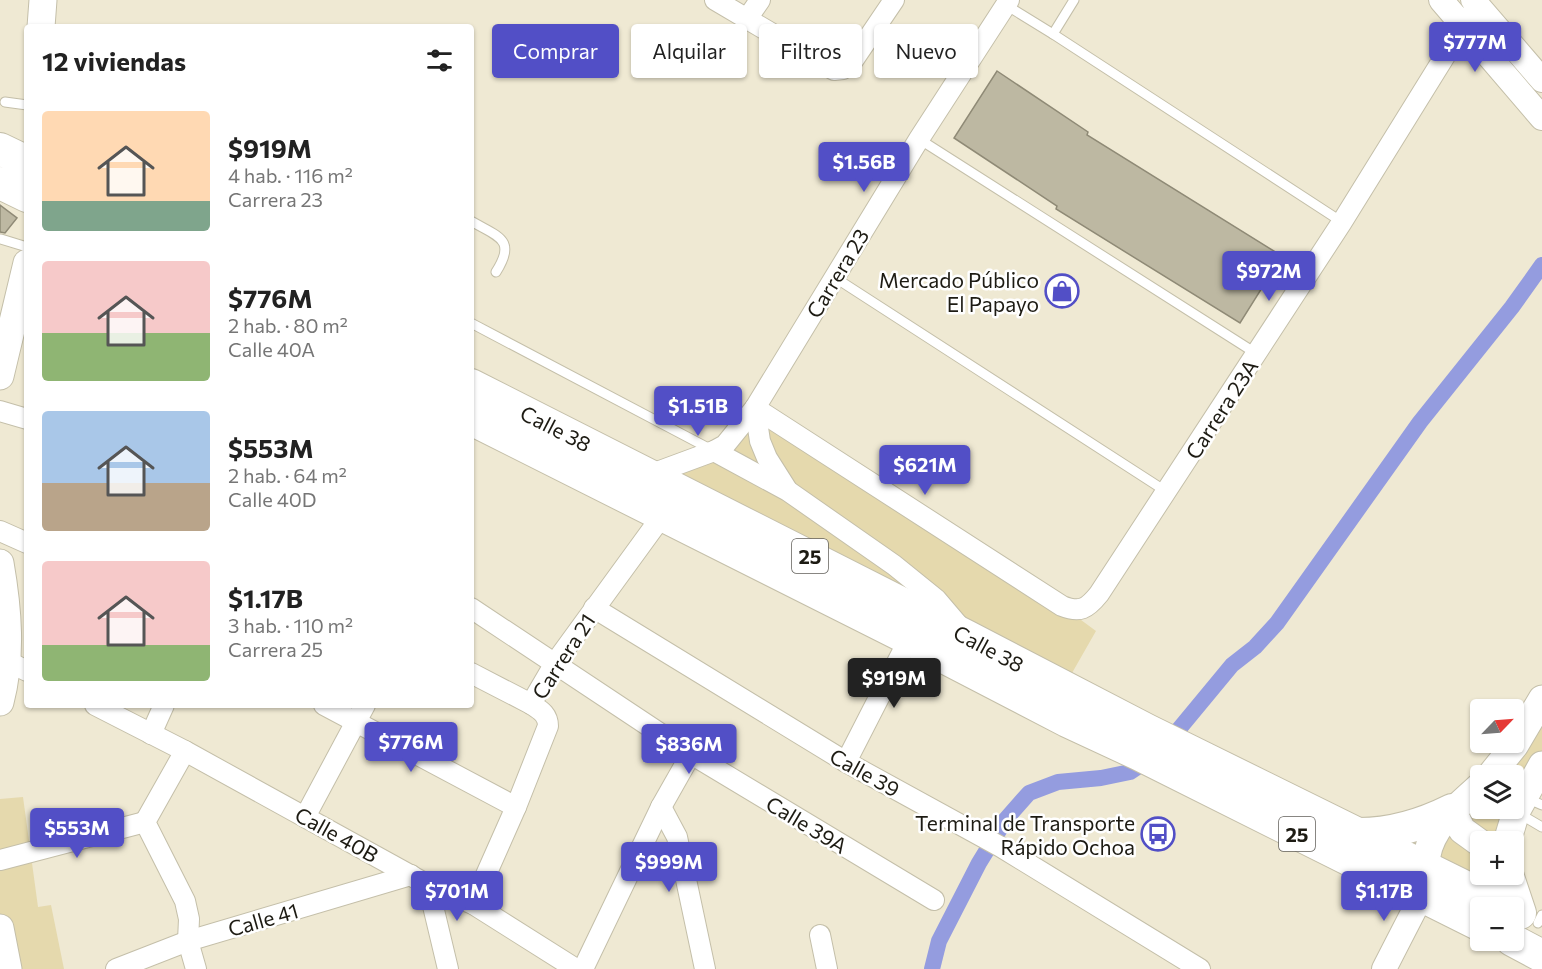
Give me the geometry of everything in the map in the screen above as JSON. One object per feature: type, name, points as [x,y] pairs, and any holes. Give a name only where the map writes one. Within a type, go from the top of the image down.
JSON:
[{"type":"highway","points":[[0,149],[24,161]]},
{"type":"highway","name":"Calle 38","points":[[474,387],[968,637],[1177,760],[1424,881],[1470,899]]},
{"type":"highway","name":"Calle 38","points":[[474,421],[1067,721],[1143,742]]},
{"type":"highway","name":"Calle 38","points":[[1177,760],[1359,834],[1424,881]]},
{"type":"highway","points":[[1359,834],[1375,834],[1410,828],[1427,823],[1452,810]]},
{"type":"highway","name":"Calle 38","points":[[1524,932],[1542,956]]},
{"type":"main road","points":[[41,24],[43,0]]},
{"type":"main road","points":[[0,376],[20,326],[24,291]]},
{"type":"main road","points":[[0,563],[7,620],[17,666],[0,702]]},
{"type":"main road","points":[[1499,765],[1515,745],[1542,699]]},
{"type":"main road","points":[[1513,831],[1527,804],[1542,765]]},
{"type":"main road","points":[[1424,881],[1427,856],[1433,838],[1452,810],[1470,795]]},
{"type":"main road","points":[[1452,810],[1462,830],[1470,836]]},
{"type":"main road","points":[[0,928],[8,969]]},
{"type":"street","points":[[716,0],[834,70],[850,65],[894,0]]},
{"type":"street","points":[[747,19],[760,0]]},
{"type":"street","points":[[1441,0],[1542,118]]},
{"type":"street","name":"Carrera 23","points":[[648,475],[714,451],[733,437],[755,408],[919,139],[1007,3]]},
{"type":"street","points":[[1475,3],[1542,80]]},
{"type":"street","name":"Carrera 23A","points":[[755,408],[1062,606],[1073,610],[1083,609],[1092,604],[1342,222],[1475,3]]},
{"type":"street","points":[[755,408],[760,441],[767,458],[788,491]]},
{"type":"street","points":[[0,411],[24,418]]},
{"type":"street","points":[[714,451],[788,491],[894,565],[936,599],[968,637]]},
{"type":"street","name":"Carrera 21","points":[[473,904],[516,807],[548,726],[548,719],[544,713],[531,705],[555,663],[662,516]]},
{"type":"street","points":[[0,531],[24,542]]},
{"type":"street","name":"Calle 39","points":[[594,608],[846,762],[993,842],[1200,969]]},
{"type":"street","name":"Calle 39A","points":[[474,610],[691,754],[934,900]]},
{"type":"street","points":[[846,762],[909,639]]},
{"type":"street","points":[[474,675],[531,705]]},
{"type":"street","name":"Calle 40B","points":[[100,708],[185,751],[420,880],[473,904],[576,969]]},
{"type":"street","points":[[151,734],[163,708]]},
{"type":"street","points":[[336,708],[360,714],[516,807]]},
{"type":"street","points":[[305,817],[360,714]]},
{"type":"street","points":[[0,860],[145,822],[185,751]]},
{"type":"street","points":[[583,969],[661,807],[691,754]]},
{"type":"street","points":[[661,807],[677,837],[705,969]]},
{"type":"street","points":[[145,822],[185,901],[189,920],[188,941],[196,969]]},
{"type":"street","points":[[420,880],[448,969]]},
{"type":"street","name":"Calle 41","points":[[116,969],[188,941],[420,880]]},
{"type":"street","points":[[1384,969],[1424,881]]},
{"type":"street","points":[[820,935],[826,969]]},
{"type":"lane","points":[[1053,34],[1074,0]]},
{"type":"lane","points":[[1007,3],[1342,222]]},
{"type":"lane","points":[[5,102],[24,105]]},
{"type":"lane","points":[[919,139],[1257,354]]},
{"type":"lane","points":[[474,224],[502,240],[506,249],[505,258],[496,272]]},
{"type":"lane","points":[[1,239],[24,246]]},
{"type":"lane","points":[[834,277],[1167,492]]},
{"type":"lane","points":[[474,325],[714,451]]},
{"type":"lane","points":[[1527,804],[1542,827]]},
{"type":"shaded area","points":[[755,408],[1062,606],[1096,631],[1064,687],[649,475],[714,451]]},
{"type":"shaded area","points":[[1542,699],[1542,765],[1524,804],[1524,765],[1497,765],[1505,753],[1524,753],[1524,725]]},
{"type":"shaded area","points":[[23,797],[38,907],[51,905],[64,969],[8,969],[0,926],[0,799]]},
{"type":"shaded area","points":[[1470,799],[1470,819],[1517,819],[1512,831],[1470,831],[1470,885],[1488,885],[1483,895],[1419,864]]},
{"type":"building","points":[[997,71],[1088,132],[1087,135],[1282,256],[1240,323],[1056,209],[1057,206],[954,138]]},
{"type":"building","points":[[0,205],[17,218],[5,233],[0,232]]},
{"type":"waterway","points":[[932,969],[939,941],[979,863],[1006,819],[1029,793],[1058,782],[1101,778],[1130,772],[1160,752],[1232,665],[1255,647],[1277,623],[1420,422],[1512,307],[1542,265]]},
{"type":"place","name":"Mercado Público El Papayo","points":[[1062,291]]},
{"type":"place","name":"Terminal de Transporte Rápido Ochoa","points":[[1158,834]]}]
